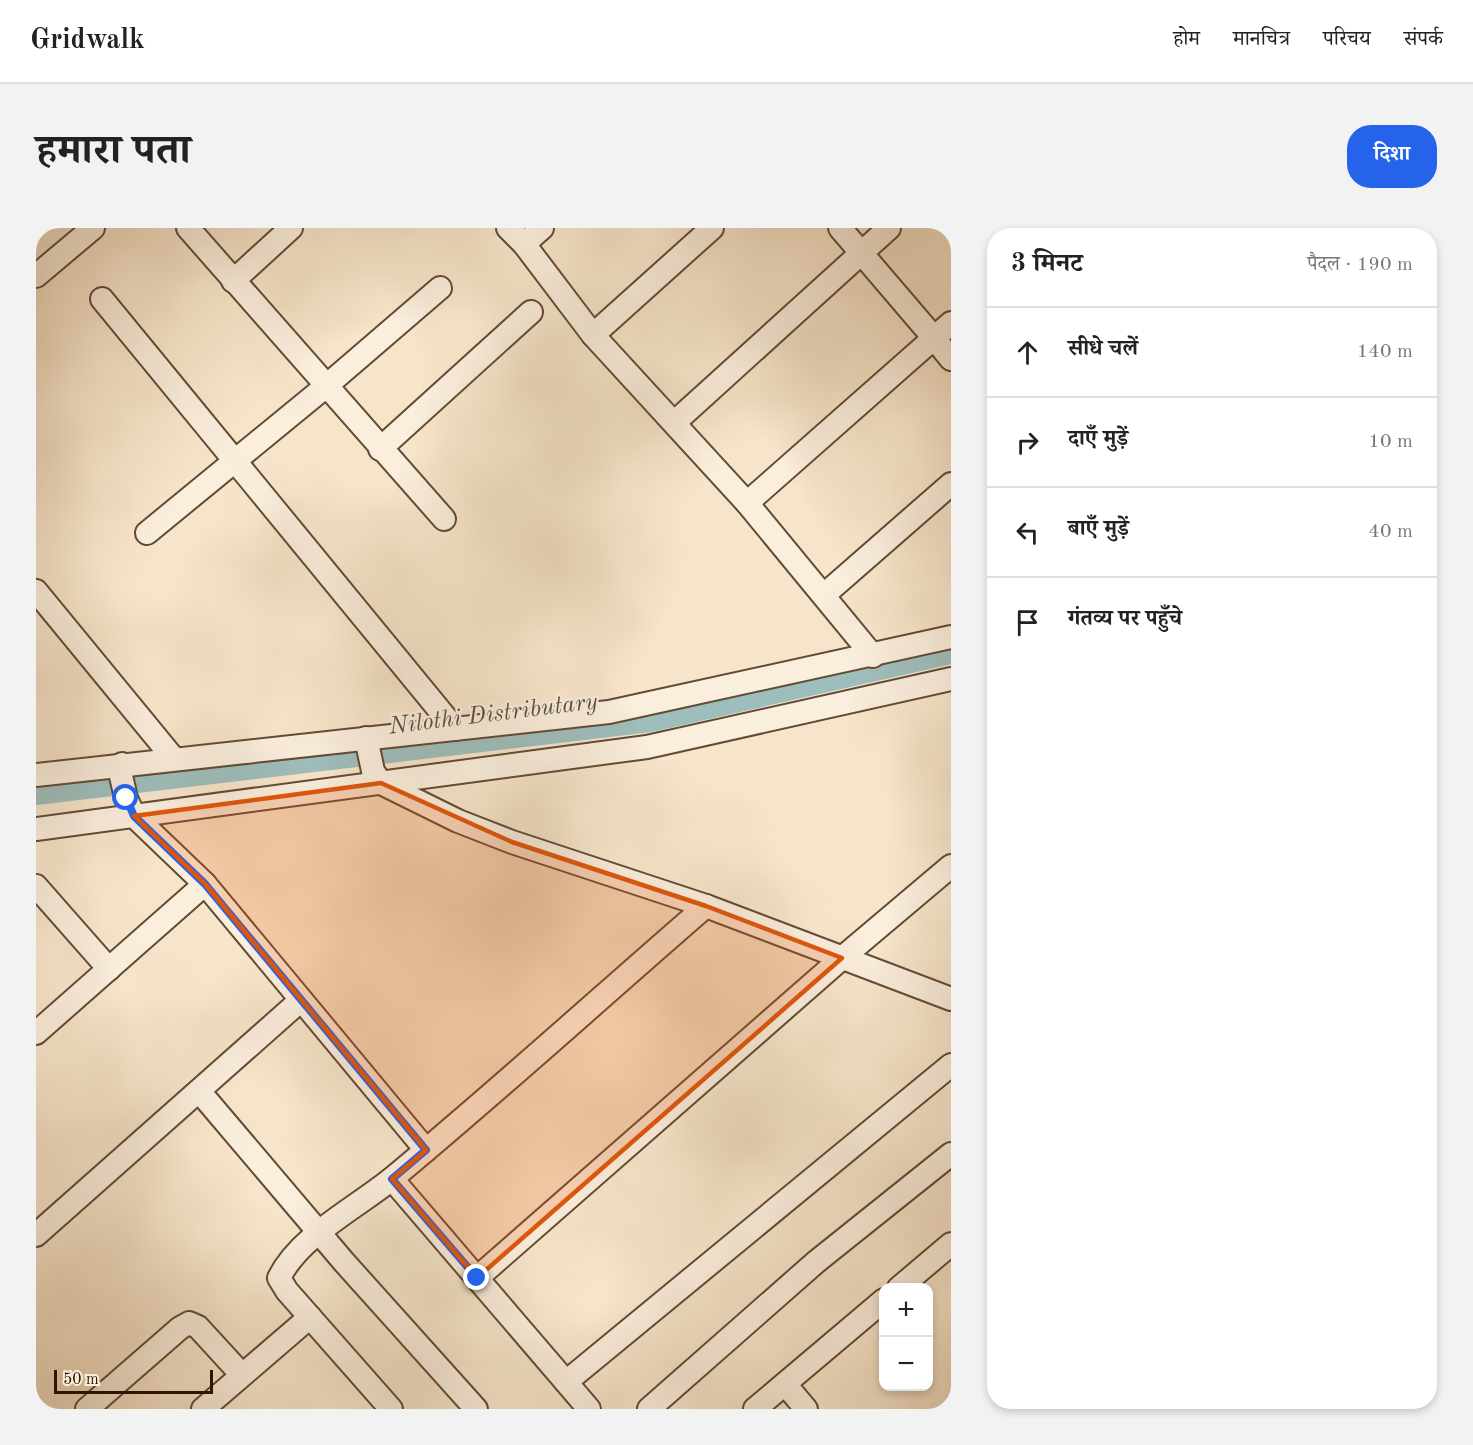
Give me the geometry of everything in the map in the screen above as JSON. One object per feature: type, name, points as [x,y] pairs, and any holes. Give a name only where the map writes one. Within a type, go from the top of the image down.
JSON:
[{"type":"street","points":[[36,276],[93,228]]},
{"type":"street","points":[[188,228],[325,387],[444,519]]},
{"type":"street","points":[[233,281],[291,228]]},
{"type":"street","points":[[508,228],[524,244],[593,335],[747,503],[873,656]]},
{"type":"street","points":[[524,244],[542,228]]},
{"type":"street","points":[[593,335],[712,228]]},
{"type":"street","points":[[840,228],[951,359]]},
{"type":"street","points":[[675,422],[889,228]]},
{"type":"street","points":[[147,533],[325,387],[440,288]]},
{"type":"street","points":[[102,299],[455,729]]},
{"type":"street","points":[[380,449],[531,312]]},
{"type":"street","points":[[747,503],[951,323]]},
{"type":"street","points":[[824,595],[951,484]]},
{"type":"street","points":[[36,591],[174,759]]},
{"type":"street","points":[[36,775],[122,770],[174,759],[367,743],[455,729],[609,712],[873,656],[951,637]]},
{"type":"street","points":[[36,829],[130,807],[647,747],[951,679]]},
{"type":"street","points":[[367,743],[377,777],[458,821],[512,842],[706,906],[951,999]]},
{"type":"street","points":[[122,770],[130,807],[205,884],[426,1150]]},
{"type":"street","points":[[477,1278],[842,958],[951,866]]},
{"type":"street","points":[[36,1033],[205,884]]},
{"type":"street","points":[[36,886],[109,969]]},
{"type":"street","points":[[391,1409],[279,1278],[286,1263],[320,1233],[392,1179],[706,906]]},
{"type":"street","points":[[36,1235],[301,1000]]},
{"type":"street","points":[[566,1382],[951,1065]]},
{"type":"street","points":[[199,1091],[320,1233],[476,1409]]},
{"type":"street","points":[[649,1409],[816,1262],[951,1154]]},
{"type":"street","points":[[392,1179],[589,1409]]},
{"type":"street","points":[[904,1283],[951,1244]]},
{"type":"street","points":[[755,1409],[879,1304]]},
{"type":"street","points":[[203,1409],[310,1317]]},
{"type":"street","points":[[87,1409],[180,1328],[189,1323],[198,1327],[242,1375]]},
{"type":"street","points":[[785,1383],[806,1409]]},
{"type":"highlighted area","points":[[381,783],[512,842],[706,906],[842,958],[477,1278],[392,1179],[426,1150],[205,884],[134,816]]},
{"type":"waterway","name":"Nilothi Distributary","points":[[36,794],[651,721],[951,653]]},
{"type":"route","points":[[126,798],[134,816],[205,884],[426,1150],[392,1179],[477,1278]]}]
